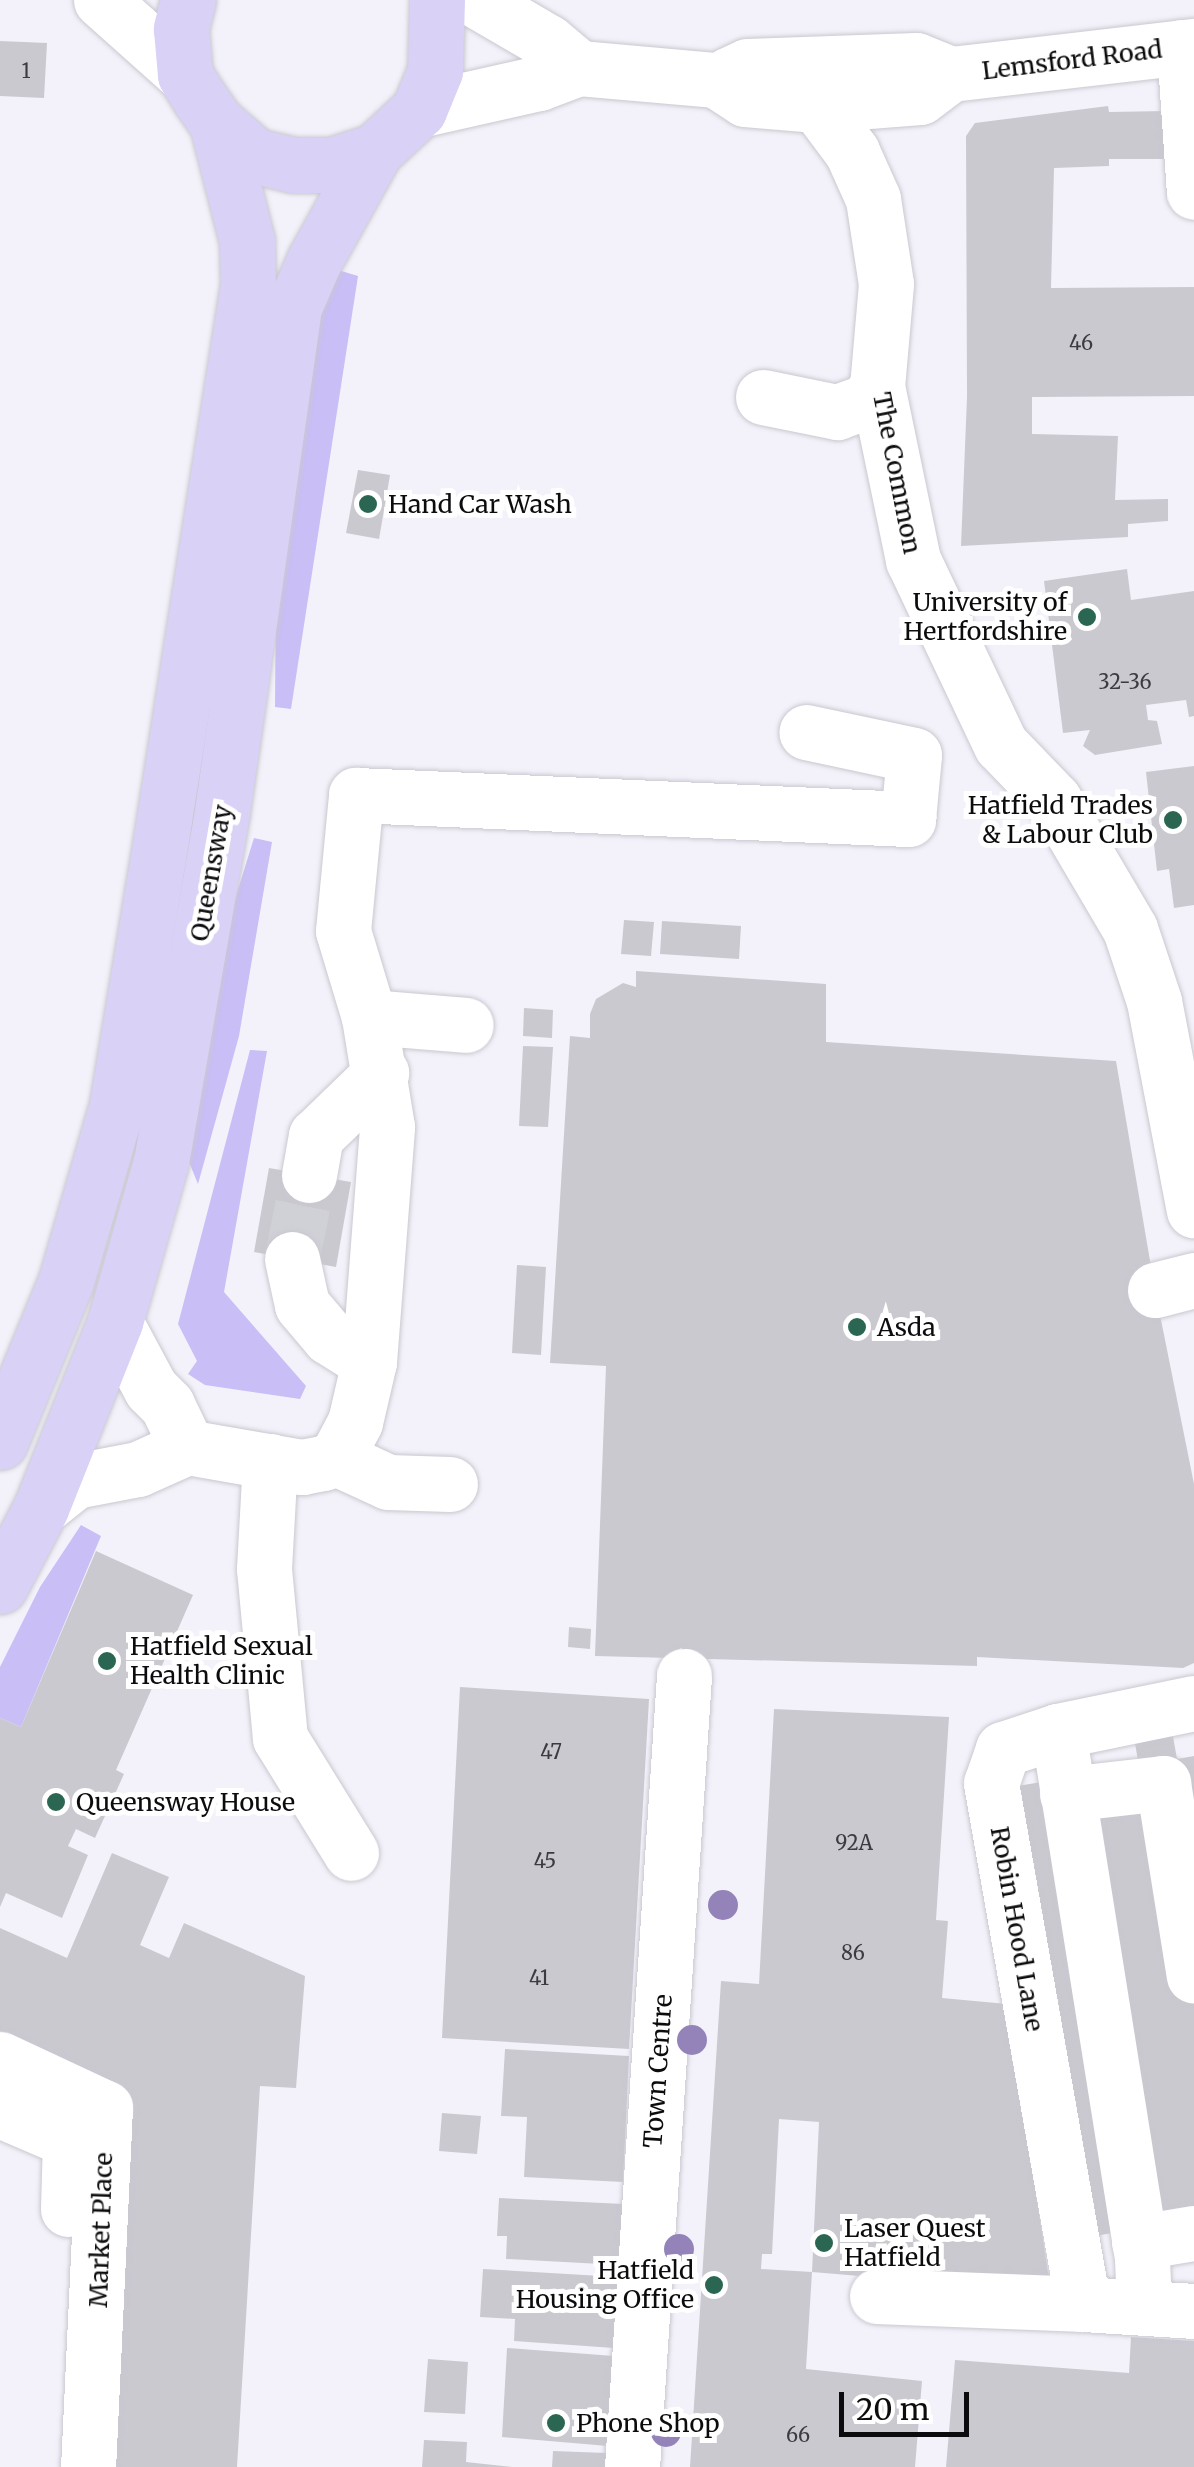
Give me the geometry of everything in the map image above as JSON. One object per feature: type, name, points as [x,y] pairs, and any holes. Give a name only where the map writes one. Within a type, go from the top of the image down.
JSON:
[{"type":"main road","points":[[188,0],[182,30],[185,75],[216,123],[255,156],[293,165],[332,165],[374,151],[419,110],[435,70],[437,0]]},
{"type":"main road","points":[[0,1442],[66,1281],[117,1104],[152,896],[248,284],[247,241],[216,123]]},
{"type":"main road","name":"Queensway","points":[[0,1586],[41,1508],[115,1322],[164,1143],[222,812],[294,307],[314,260],[374,151]]},
{"type":"street","points":[[101,0],[185,75]]},
{"type":"street","points":[[476,0],[548,42],[579,68]]},
{"type":"street","points":[[1189,46],[1194,192]]},
{"type":"street","name":"Lemsford Road","points":[[716,80],[747,66],[916,60],[950,74],[1189,46]]},
{"type":"street","name":"Lemsford Road","points":[[419,110],[539,82],[579,68],[716,80],[745,99],[817,106],[920,97],[950,74]]},
{"type":"street","name":"The Common","points":[[817,106],[852,152],[873,199],[886,284],[877,386],[913,560],[1001,744],[1054,800],[1130,929],[1154,1001],[1177,1034],[1194,1210]]},
{"type":"street","points":[[762,398],[838,412],[866,401],[877,386]]},
{"type":"street","points":[[336,1458],[356,1422],[369,1362],[386,1157],[381,1072],[343,930],[356,796],[908,819],[914,754],[806,732]]},
{"type":"street","points":[[369,1017],[466,1024]]},
{"type":"street","points":[[309,1175],[316,1136],[381,1072]]},
{"type":"street","points":[[292,1259],[302,1305],[329,1336],[369,1362]]},
{"type":"street","points":[[115,1322],[151,1389],[168,1405],[187,1446]]},
{"type":"street","points":[[41,1508],[75,1480],[138,1469],[187,1446],[302,1467],[336,1458],[388,1482],[450,1484]]},
{"type":"street","points":[[270,1462],[243,1562],[280,1738],[350,1853]]},
{"type":"street","name":"Town Centre","points":[[632,2467],[684,1676]]},
{"type":"street","name":"Robin Hood Lane","points":[[1083,2304],[992,1783],[1003,1749],[1058,1731],[1194,1703]]},
{"type":"street","points":[[876,2296],[1169,2309],[1139,2242],[1058,1731]]},
{"type":"street","points":[[1067,1794],[1163,1782],[1194,1976]]},
{"type":"street","points":[[3,2068],[70,2140],[75,2368],[95,2369]]},
{"type":"street","name":"Market Place","points":[[3,2068],[105,2108],[88,2467]]},
{"type":"street","points":[[1139,2242],[1194,2232]]},
{"type":"street","points":[[54,2467],[71,2306],[83,2253],[101,2254]]},
{"type":"shaded area","points":[[338,270],[358,276],[291,709],[275,707],[276,569],[318,314]]},
{"type":"shaded area","points":[[254,838],[272,842],[239,1036],[198,1184],[182,1145],[212,973]]},
{"type":"shaded area","points":[[250,1050],[267,1051],[224,1292],[306,1386],[300,1399],[205,1385],[188,1374],[197,1361],[178,1324]]},
{"type":"shaded area","points":[[81,1525],[101,1536],[21,1727],[0,1718],[0,1667],[40,1587]]},
{"type":"building","points":[[0,41],[47,43],[44,98],[0,96]]},
{"type":"building","points":[[1108,106],[1109,112],[1166,111],[1166,159],[1109,159],[1109,166],[1054,168],[1051,288],[1194,287],[1194,396],[1032,397],[1032,434],[1118,436],[1115,500],[1168,499],[1168,521],[1128,524],[1128,537],[961,546],[967,397],[966,136],[975,123]]},
{"type":"building","name":"Hand Car Wash","points":[[358,470],[390,475],[379,539],[346,533]]},
{"type":"building","points":[[1127,569],[1131,600],[1194,591],[1194,716],[1189,717],[1186,700],[1146,705],[1148,720],[1157,721],[1162,744],[1095,755],[1083,746],[1090,730],[1063,733],[1044,581]]},
{"type":"building","name":"Hatfield Trades & Labour Club","points":[[1194,766],[1194,905],[1174,908],[1169,869],[1157,871],[1146,772]]},
{"type":"building","points":[[624,920],[654,922],[651,956],[621,954]]},
{"type":"building","points":[[662,921],[741,926],[739,959],[660,954]]},
{"type":"building","name":"Asda","points":[[636,971],[826,984],[826,1042],[1116,1061],[1155,1290],[1194,1484],[1194,1663],[1183,1668],[977,1657],[977,1666],[595,1656],[606,1366],[550,1363],[570,1036],[590,1038],[590,1014],[596,999],[623,983],[636,987]]},
{"type":"building","points":[[524,1008],[553,1010],[552,1038],[523,1036]]},
{"type":"building","points":[[523,1046],[553,1047],[548,1127],[519,1126]]},
{"type":"building","points":[[269,1168],[351,1182],[336,1267],[254,1252]]},
{"type":"building","points":[[517,1265],[546,1267],[541,1355],[512,1353]]},
{"type":"building","points":[[96,1551],[193,1595],[116,1770],[124,1774],[95,1838],[76,1829],[68,1846],[88,1855],[62,1918],[6,1893],[0,1907],[0,1718],[21,1727]]},
{"type":"building","points":[[569,1627],[591,1629],[590,1649],[568,1647]]},
{"type":"building","points":[[460,1687],[649,1699],[629,2049],[442,2038]]},
{"type":"building","points":[[774,1709],[949,1717],[936,1920],[948,1921],[942,1998],[1007,2004],[1051,2292],[812,2272],[806,2369],[922,2381],[915,2467],[690,2467],[721,1981],[759,1984]],"holes":[[[779,2119],[819,2122],[812,2272],[761,2269],[762,2254],[772,2254]]]},
{"type":"building","points":[[1172,1731],[1177,1759],[1194,1756],[1194,2250],[1112,2233],[1085,2238],[1011,1787],[1139,1766],[1134,1738]]},
{"type":"building","points":[[112,1853],[169,1877],[140,1945],[169,1958],[184,1923],[305,1976],[296,2088],[260,2086],[237,2467],[100,2467],[115,2209],[0,2035],[0,1928],[67,1958]]},
{"type":"building","points":[[505,2049],[629,2056],[623,2182],[524,2177],[527,2117],[501,2116]]},
{"type":"building","points":[[442,2113],[481,2116],[477,2154],[439,2151]]},
{"type":"building","points":[[499,2198],[624,2204],[620,2265],[506,2259],[507,2236],[497,2236]]},
{"type":"building","points":[[483,2269],[618,2277],[614,2348],[514,2341],[515,2319],[480,2317]]},
{"type":"building","points":[[1131,2337],[1194,2341],[1194,2467],[946,2467],[955,2360],[1129,2373]]},
{"type":"building","points":[[507,2348],[614,2356],[608,2446],[502,2437]]},
{"type":"building","points":[[428,2359],[468,2362],[465,2414],[424,2412]]},
{"type":"building","points":[[424,2440],[467,2442],[466,2462],[512,2467],[422,2467]]},
{"type":"building","points":[[553,2451],[607,2453],[607,2467],[552,2467]]},
{"type":"tunnel","points":[[292,1259],[309,1175]]},
{"type":"place","name":"Hand Car Wash","points":[[368,504]]},
{"type":"place","name":"University of Hertfordshire","points":[[1087,617]]},
{"type":"place","name":"Hatfield Trades & Labour Club","points":[[1173,820]]},
{"type":"place","name":"Asda","points":[[857,1327]]},
{"type":"place","name":"Hatfield Sexual Health Clinic","points":[[107,1661]]},
{"type":"place","name":"Queensway House","points":[[56,1802]]},
{"type":"place","name":"Laser Quest Hatfield","points":[[824,2243]]},
{"type":"place","name":"Hatfield Housing Office","points":[[714,2285]]},
{"type":"place","name":"Phone Shop","points":[[556,2423]]}]
